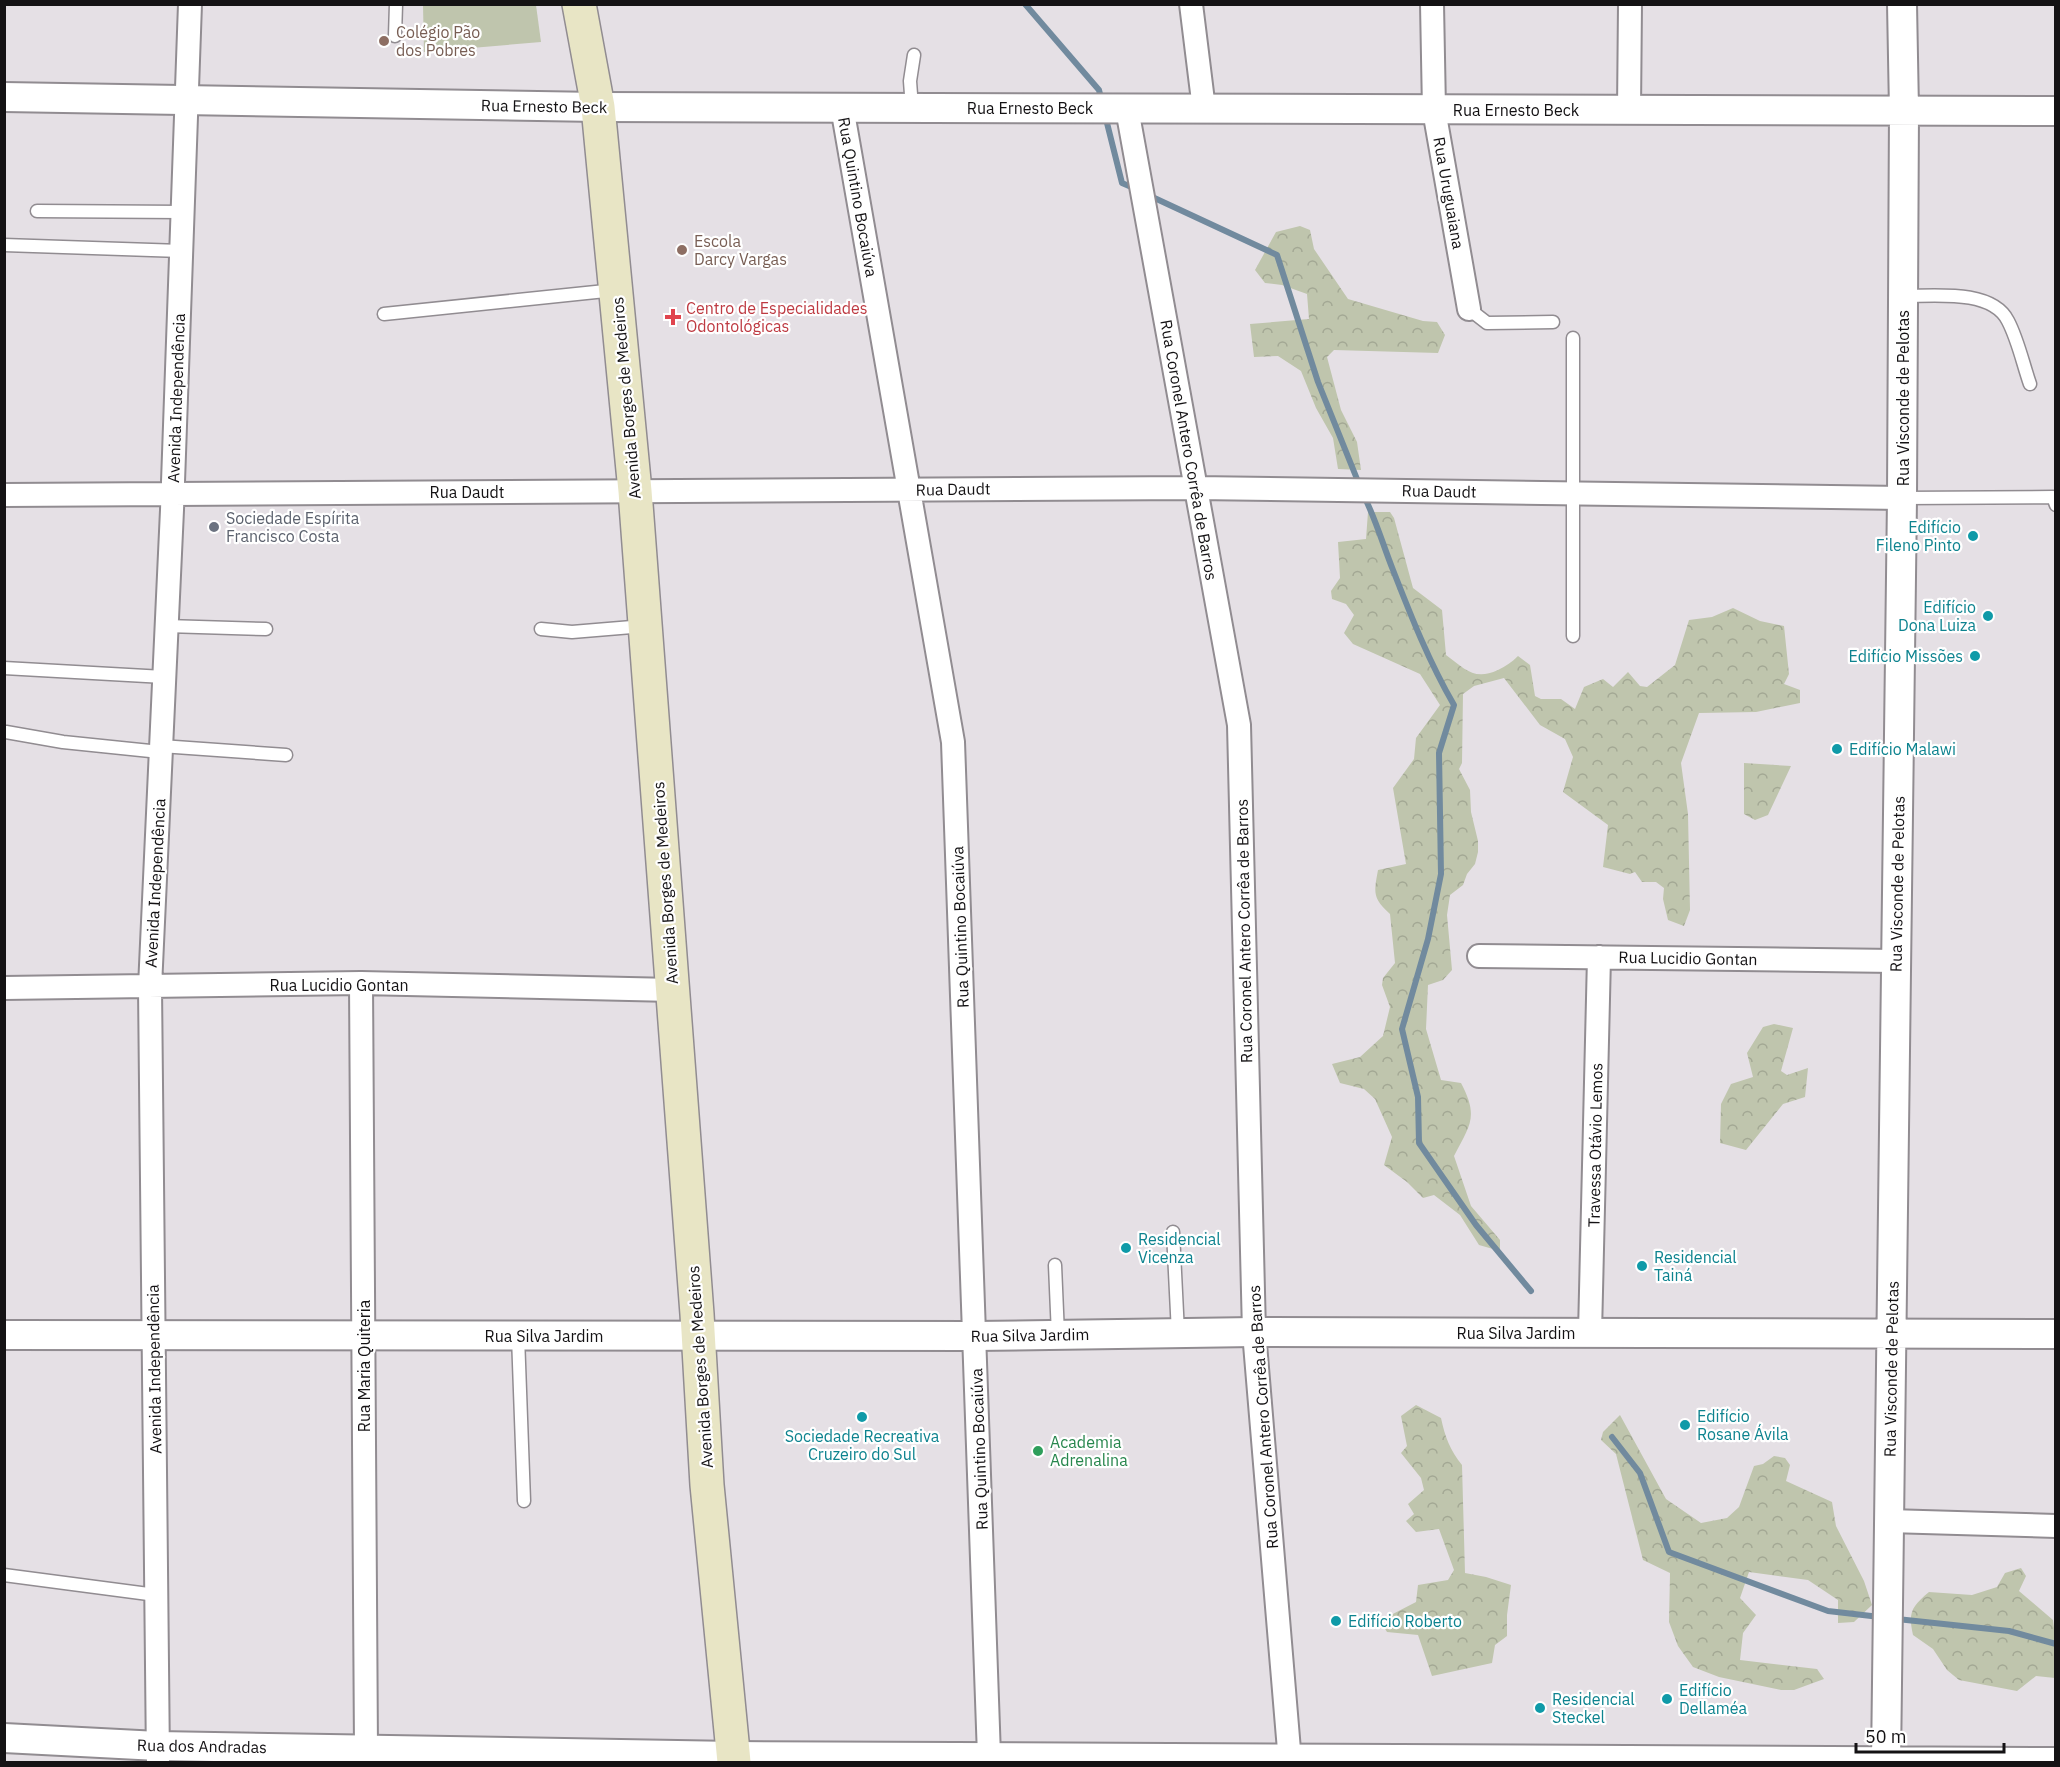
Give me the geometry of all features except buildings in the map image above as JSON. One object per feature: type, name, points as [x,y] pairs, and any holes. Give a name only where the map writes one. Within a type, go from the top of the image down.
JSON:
[{"type":"main road","name":"Avenida Borges de Medeiros","points":[[579,4],[598,107],[635,491],[699,1336],[707,1485],[734,1759]]},
{"type":"street","name":"Avenida Independência","points":[[158,1754],[150,987],[172,494],[190,4]]},
{"type":"street","points":[[1191,4],[1204,109]]},
{"type":"street","name":"Rua Uruguaiana","points":[[1432,4],[1434,110],[1469,309]]},
{"type":"street","points":[[1629,110],[1630,4]]},
{"type":"street","name":"Rua Visconde de Pelotas","points":[[1887,1762],[1904,296],[1902,4]]},
{"type":"street","name":"Rua Ernesto Beck","points":[[4,97],[598,107],[2055,111]]},
{"type":"street","name":"Rua Quintino Bocaiúva","points":[[842,107],[953,742],[988,1756]]},
{"type":"street","name":"Rua Coronel Antero Corrêa de Barros","points":[[1127,109],[1239,725],[1254,1332],[1289,1760]]},
{"type":"street","name":"Rua Daudt","points":[[4,495],[1196,488],[1902,498]]},
{"type":"street","name":"Rua Lucidio Gontan","points":[[1479,956],[1896,961]]},
{"type":"street","name":"Travessa Otávio Lemos","points":[[1590,1333],[1599,957]]},
{"type":"street","name":"Rua Lucidio Gontan","points":[[4,988],[361,983],[673,990]]},
{"type":"street","name":"Rua Maria Quiteria","points":[[361,983],[366,1749]]},
{"type":"street","name":"Rua Silva Jardim","points":[[4,1335],[975,1336],[1254,1332],[2055,1334]]},
{"type":"street","points":[[1889,1521],[2055,1526]]},
{"type":"street","name":"Rua dos Andradas","points":[[4,1738],[158,1754],[366,1749],[536,1757],[734,1759],[919,1759],[988,1756],[1289,1760],[2055,1762]]},
{"type":"lane","points":[[394,36],[396,4]]},
{"type":"lane","points":[[912,108],[910,81],[914,55]]},
{"type":"lane","points":[[37,210],[183,212]]},
{"type":"lane","points":[[4,245],[181,251]]},
{"type":"lane","points":[[384,314],[616,290]]},
{"type":"lane","points":[[1904,296],[1967,296],[1990,303],[2008,319],[2030,384]]},
{"type":"lane","points":[[1469,309],[1487,323],[1553,322]]},
{"type":"lane","points":[[1573,338],[1573,636]]},
{"type":"lane","points":[[1902,498],[2053,497],[2055,505]]},
{"type":"lane","points":[[166,626],[266,629]]},
{"type":"lane","points":[[541,629],[572,632],[645,626]]},
{"type":"lane","points":[[4,668],[164,677]]},
{"type":"lane","points":[[6,732],[63,742],[286,755]]},
{"type":"lane","points":[[1173,1232],[1178,1333]]},
{"type":"lane","points":[[1055,1265],[1058,1335]]},
{"type":"lane","points":[[518,1336],[524,1500]]},
{"type":"lane","points":[[4,1575],[156,1595]]},
{"type":"green space","points":[[423,5],[536,5],[541,42],[424,52]]},
{"type":"green space","points":[[1300,226],[1310,230],[1314,249],[1348,299],[1423,321],[1437,322],[1445,335],[1438,353],[1334,350],[1327,357],[1341,410],[1357,442],[1361,470],[1338,469],[1333,438],[1316,408],[1301,371],[1278,356],[1254,357],[1250,324],[1309,319],[1307,294],[1282,285],[1265,283],[1255,270],[1276,232]]},
{"type":"green space","points":[[1368,512],[1390,512],[1394,518],[1413,588],[1442,610],[1446,655],[1470,672],[1490,673],[1504,667],[1518,656],[1530,665],[1535,696],[1541,699],[1561,699],[1575,709],[1584,687],[1603,679],[1613,687],[1628,672],[1640,686],[1647,687],[1675,665],[1689,620],[1712,617],[1733,608],[1760,621],[1784,626],[1789,674],[1784,684],[1800,690],[1800,703],[1756,712],[1699,713],[1681,763],[1688,814],[1690,910],[1684,926],[1668,920],[1663,899],[1664,888],[1656,882],[1642,882],[1635,872],[1630,874],[1603,867],[1608,825],[1563,792],[1573,757],[1565,739],[1540,725],[1504,678],[1474,686],[1463,694],[1462,763],[1459,769],[1470,790],[1471,812],[1478,841],[1478,852],[1475,864],[1467,874],[1463,885],[1450,895],[1447,915],[1452,970],[1443,980],[1428,985],[1426,1029],[1441,1080],[1461,1083],[1470,1104],[1468,1128],[1454,1156],[1471,1206],[1500,1240],[1500,1251],[1479,1245],[1460,1215],[1434,1195],[1423,1198],[1407,1182],[1384,1165],[1392,1137],[1375,1099],[1364,1089],[1340,1083],[1332,1064],[1360,1057],[1383,1036],[1390,1007],[1382,985],[1383,978],[1395,963],[1390,914],[1377,899],[1375,889],[1378,870],[1406,864],[1393,788],[1414,759],[1416,738],[1440,705],[1420,674],[1353,644],[1344,633],[1354,615],[1346,604],[1332,599],[1331,591],[1340,578],[1338,542],[1366,539]]},
{"type":"green space","points":[[1744,763],[1791,766],[1768,815],[1755,820],[1744,814]]},
{"type":"green space","points":[[1774,1024],[1793,1028],[1781,1071],[1787,1075],[1808,1068],[1805,1097],[1783,1104],[1746,1150],[1720,1143],[1721,1104],[1731,1084],[1753,1077],[1747,1053],[1763,1027]]},
{"type":"green space","points":[[1416,1405],[1441,1418],[1448,1443],[1462,1465],[1465,1573],[1511,1585],[1507,1636],[1495,1645],[1492,1663],[1432,1676],[1418,1635],[1387,1632],[1384,1627],[1387,1617],[1416,1602],[1418,1585],[1448,1580],[1454,1570],[1439,1529],[1416,1532],[1406,1521],[1414,1514],[1408,1504],[1424,1490],[1421,1478],[1401,1453],[1407,1446],[1401,1416]]},
{"type":"green space","points":[[1620,1415],[1666,1499],[1701,1523],[1727,1518],[1739,1507],[1754,1466],[1763,1464],[1774,1456],[1785,1458],[1790,1465],[1786,1481],[1832,1502],[1836,1526],[1864,1581],[1872,1605],[1854,1622],[1838,1623],[1838,1600],[1808,1580],[1749,1572],[1740,1598],[1756,1615],[1743,1633],[1740,1660],[1817,1669],[1824,1679],[1794,1690],[1781,1690],[1719,1677],[1693,1667],[1678,1646],[1669,1622],[1670,1573],[1643,1560],[1616,1454],[1601,1440],[1603,1432]]},
{"type":"green space","points":[[2021,1568],[2026,1576],[2019,1591],[2053,1620],[2055,1678],[2036,1676],[2017,1691],[1959,1680],[1947,1670],[1933,1649],[1913,1635],[1912,1611],[1929,1592],[1972,1595],[1997,1587],[2005,1573]]},
{"type":"waterway","points":[[1025,4],[1099,90],[1102,102]]},
{"type":"waterway","points":[[1105,115],[1122,183],[1136,189]]},
{"type":"waterway","points":[[1148,195],[1277,255],[1318,382],[1359,484]]},
{"type":"waterway","points":[[1364,496],[1421,639],[1454,705],[1439,753],[1441,874],[1428,939],[1402,1029],[1418,1097],[1419,1143],[1476,1225],[1531,1291]]},
{"type":"waterway","points":[[1612,1437],[1640,1473],[1669,1552],[1828,1611],[1880,1617]]},
{"type":"waterway","points":[[1897,1619],[2009,1631],[2056,1644]]},
{"type":"place","name":"Colégio Pão dos Pobres","points":[[384,41]]},
{"type":"place","name":"Escola Darcy Vargas","points":[[682,250]]},
{"type":"place","name":"Centro de Especialidades Odontológicas","points":[[673,317]]},
{"type":"place","name":"Sociedade Espírita Francisco Costa","points":[[214,527]]},
{"type":"place","name":"Edifício Fileno Pinto","points":[[1973,536]]},
{"type":"place","name":"Edifício Dona Luiza","points":[[1988,616]]},
{"type":"place","name":"Edifício Missões","points":[[1975,656]]},
{"type":"place","name":"Edifício Malawi","points":[[1837,749]]},
{"type":"place","name":"Residencial Vicenza","points":[[1126,1248]]},
{"type":"place","name":"Residencial Tainá","points":[[1642,1266]]},
{"type":"place","name":"Sociedade Recreativa Cruzeiro do Sul","points":[[862,1417]]},
{"type":"place","name":"Edifício Rosane Ávila","points":[[1685,1425]]},
{"type":"place","name":"Academia Adrenalina","points":[[1038,1451]]},
{"type":"place","name":"Edifício Roberto","points":[[1336,1621]]},
{"type":"place","name":"Edifício Dellaméa","points":[[1667,1699]]},
{"type":"place","name":"Residencial Steckel","points":[[1540,1708]]}]
